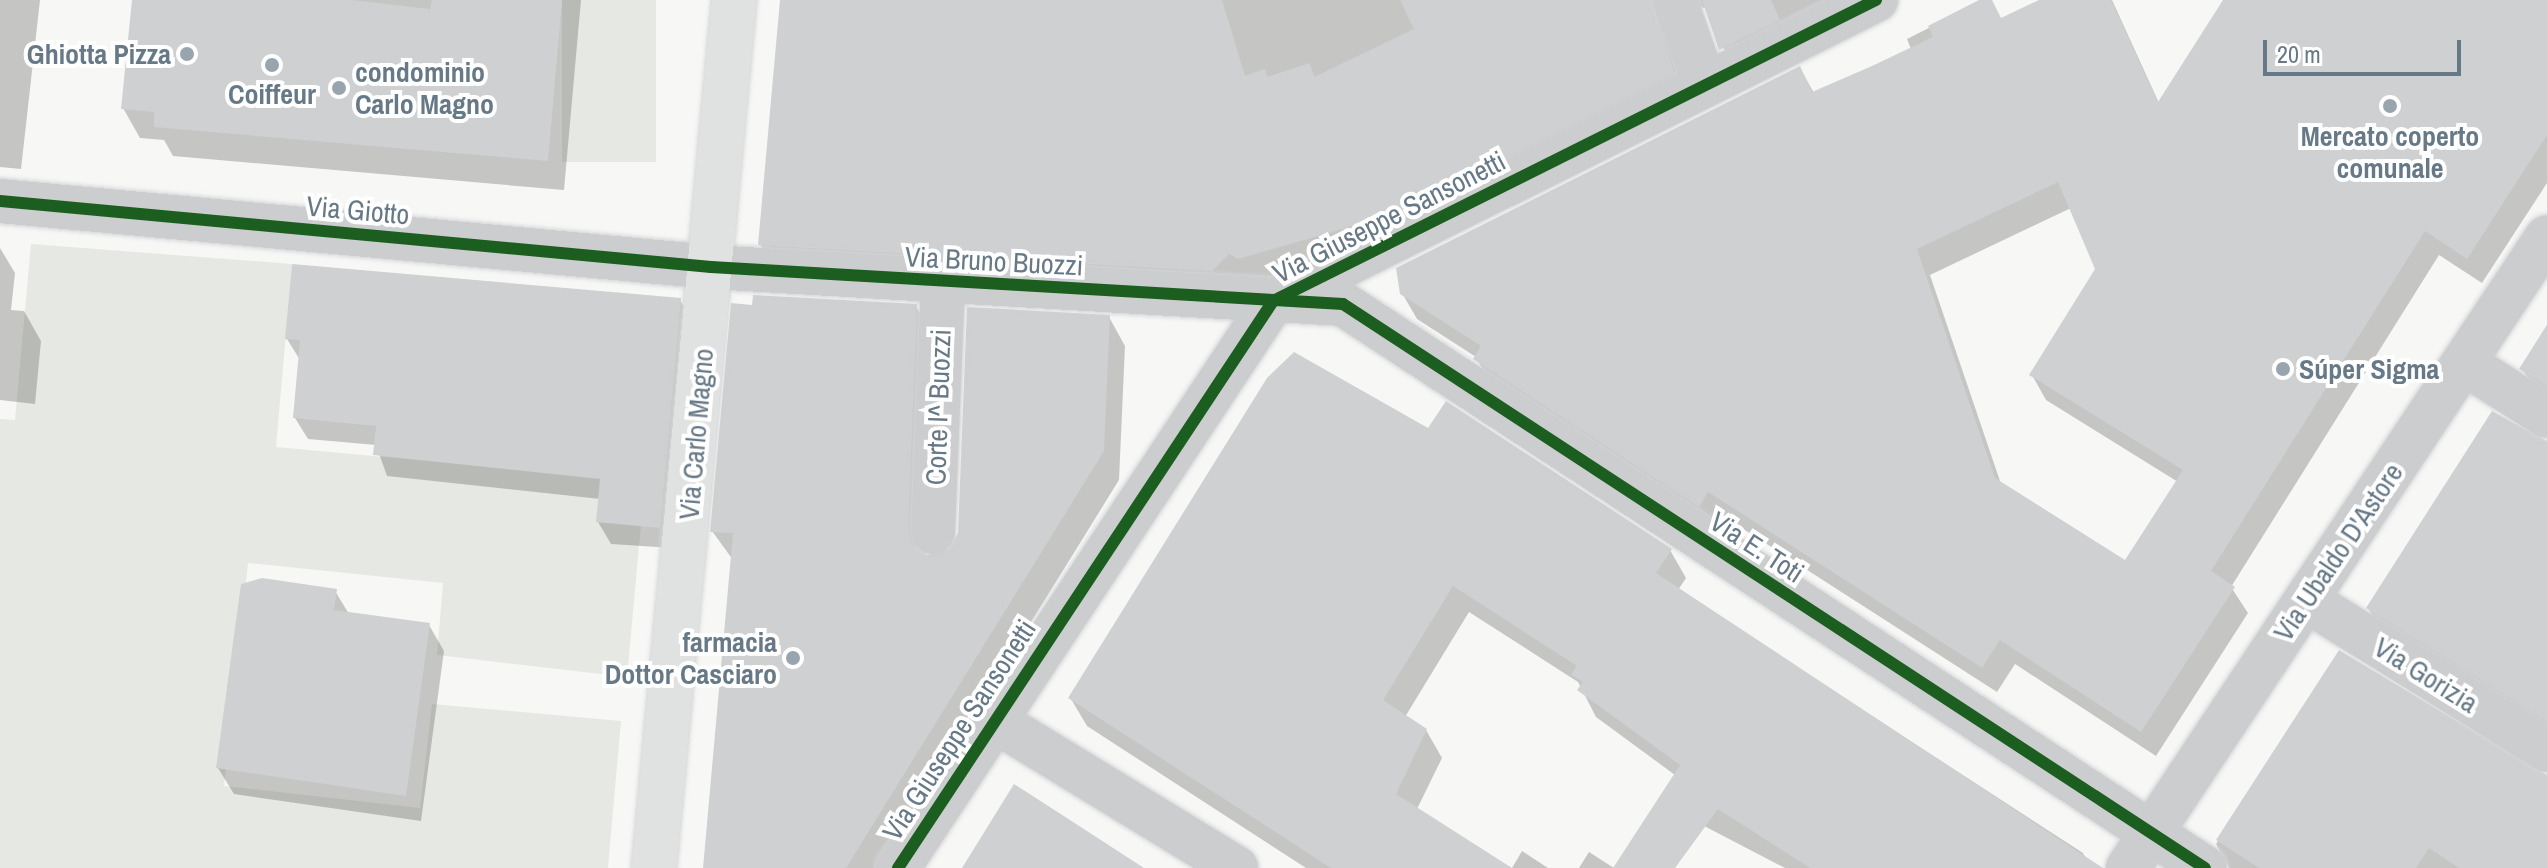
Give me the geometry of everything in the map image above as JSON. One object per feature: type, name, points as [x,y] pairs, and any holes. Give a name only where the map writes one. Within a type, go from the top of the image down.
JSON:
[{"type":"street","name":"Via Carlo Magno","points":[[654,868],[734,0]]},
{"type":"street","points":[[1675,0],[1705,85]]},
{"type":"street","name":"Via Giuseppe Sansonetti","points":[[898,868],[992,719],[1273,301],[1876,0]]},
{"type":"street","name":"Via Giotto","points":[[0,201],[711,267]]},
{"type":"street","name":"Via Ubaldo D'Astore","points":[[2138,851],[2547,237]]},
{"type":"street","name":"Via Bruno Buozzi","points":[[711,267],[1273,301]]},
{"type":"street","name":"Corte I^ Buozzi","points":[[933,532],[943,282]]},
{"type":"street","name":"Via E. Toti","points":[[1273,301],[1343,304],[2138,851],[2205,868]]},
{"type":"street","points":[[2464,363],[2547,416]]},
{"type":"street","name":"Via Gorizia","points":[[2306,600],[2547,750]]},
{"type":"street","points":[[992,719],[1236,868]]},
{"type":"shaded area","points":[[562,0],[656,0],[656,162],[562,162]]},
{"type":"shaded area","points":[[31,244],[292,264],[276,447],[645,481],[627,677],[437,655],[443,583],[248,563],[224,786],[420,808],[432,704],[621,721],[608,868],[0,868],[0,419],[15,420]]},
{"type":"building","name":"condominio Carlo Magno","points":[[132,0],[351,0],[430,9],[432,0],[562,0],[548,161],[154,127],[154,112],[121,109]]},
{"type":"building","points":[[780,0],[1222,0],[1245,76],[1265,69],[1267,77],[1310,63],[1314,77],[1414,29],[1400,0],[1651,0],[1674,73],[1388,216],[1238,259],[1229,254],[1212,271],[758,245]]},
{"type":"building","points":[[1702,0],[1771,0],[1780,20],[1719,50]]},
{"type":"building","points":[[1979,0],[1992,0],[2001,18],[2039,0],[2111,0],[2158,102],[2223,0],[2547,0],[2547,135],[2467,259],[2425,231],[2211,571],[2235,587],[2141,732],[2000,640],[1982,668],[1708,492],[1699,507],[1473,359],[1481,346],[1400,294],[1396,268],[1800,66],[1812,92],[1933,37],[1928,26]],"holes":[[[2058,182],[2095,269],[2029,375],[2183,470],[2125,560],[1995,478],[1917,249]]]},
{"type":"building","points":[[292,264],[681,298],[660,528],[596,522],[600,479],[373,455],[376,426],[293,418],[300,340],[285,339]]},
{"type":"building","points":[[753,295],[917,304],[908,531],[911,544],[931,557],[945,554],[958,533],[967,307],[1110,315],[1104,451],[846,868],[703,868],[733,533],[710,532],[731,303],[752,305]]},
{"type":"building","points":[[2547,325],[2547,386],[2519,369]]},
{"type":"building","points":[[1294,352],[1428,428],[1446,401],[1672,549],[1656,573],[2103,868],[1810,868],[1718,809],[1675,868],[1613,868],[1680,765],[1577,690],[1583,682],[1571,675],[1577,666],[1453,586],[1383,700],[1427,729],[1396,794],[1512,868],[1331,868],[1068,698],[1267,378]]},
{"type":"building","points":[[2492,411],[2547,441],[2547,721],[2366,608]]},
{"type":"building","points":[[262,578],[337,589],[334,610],[430,623],[406,796],[216,768],[241,584]]},
{"type":"building","points":[[2339,650],[2547,775],[2547,868],[2459,868],[2429,848],[2416,868],[2259,868],[2216,840]]},
{"type":"building","points":[[1014,784],[1070,820],[1144,868],[962,868]]},
{"type":"cycle path","points":[[898,868],[1273,301],[1876,0]]},
{"type":"cycle path","points":[[0,201],[711,267],[1343,304],[2205,868]]},
{"type":"place","name":"Ghiotta Pizza","points":[[187,54]]},
{"type":"place","name":"Coiffeur","points":[[272,65]]},
{"type":"place","name":"condominio Carlo Magno","points":[[339,88]]},
{"type":"place","name":"Mercato coperto comunale","points":[[2390,106]]},
{"type":"place","name":"Súper Sigma","points":[[2283,369]]},
{"type":"place","name":"farmacia Dottor Casciaro","points":[[793,658]]}]
